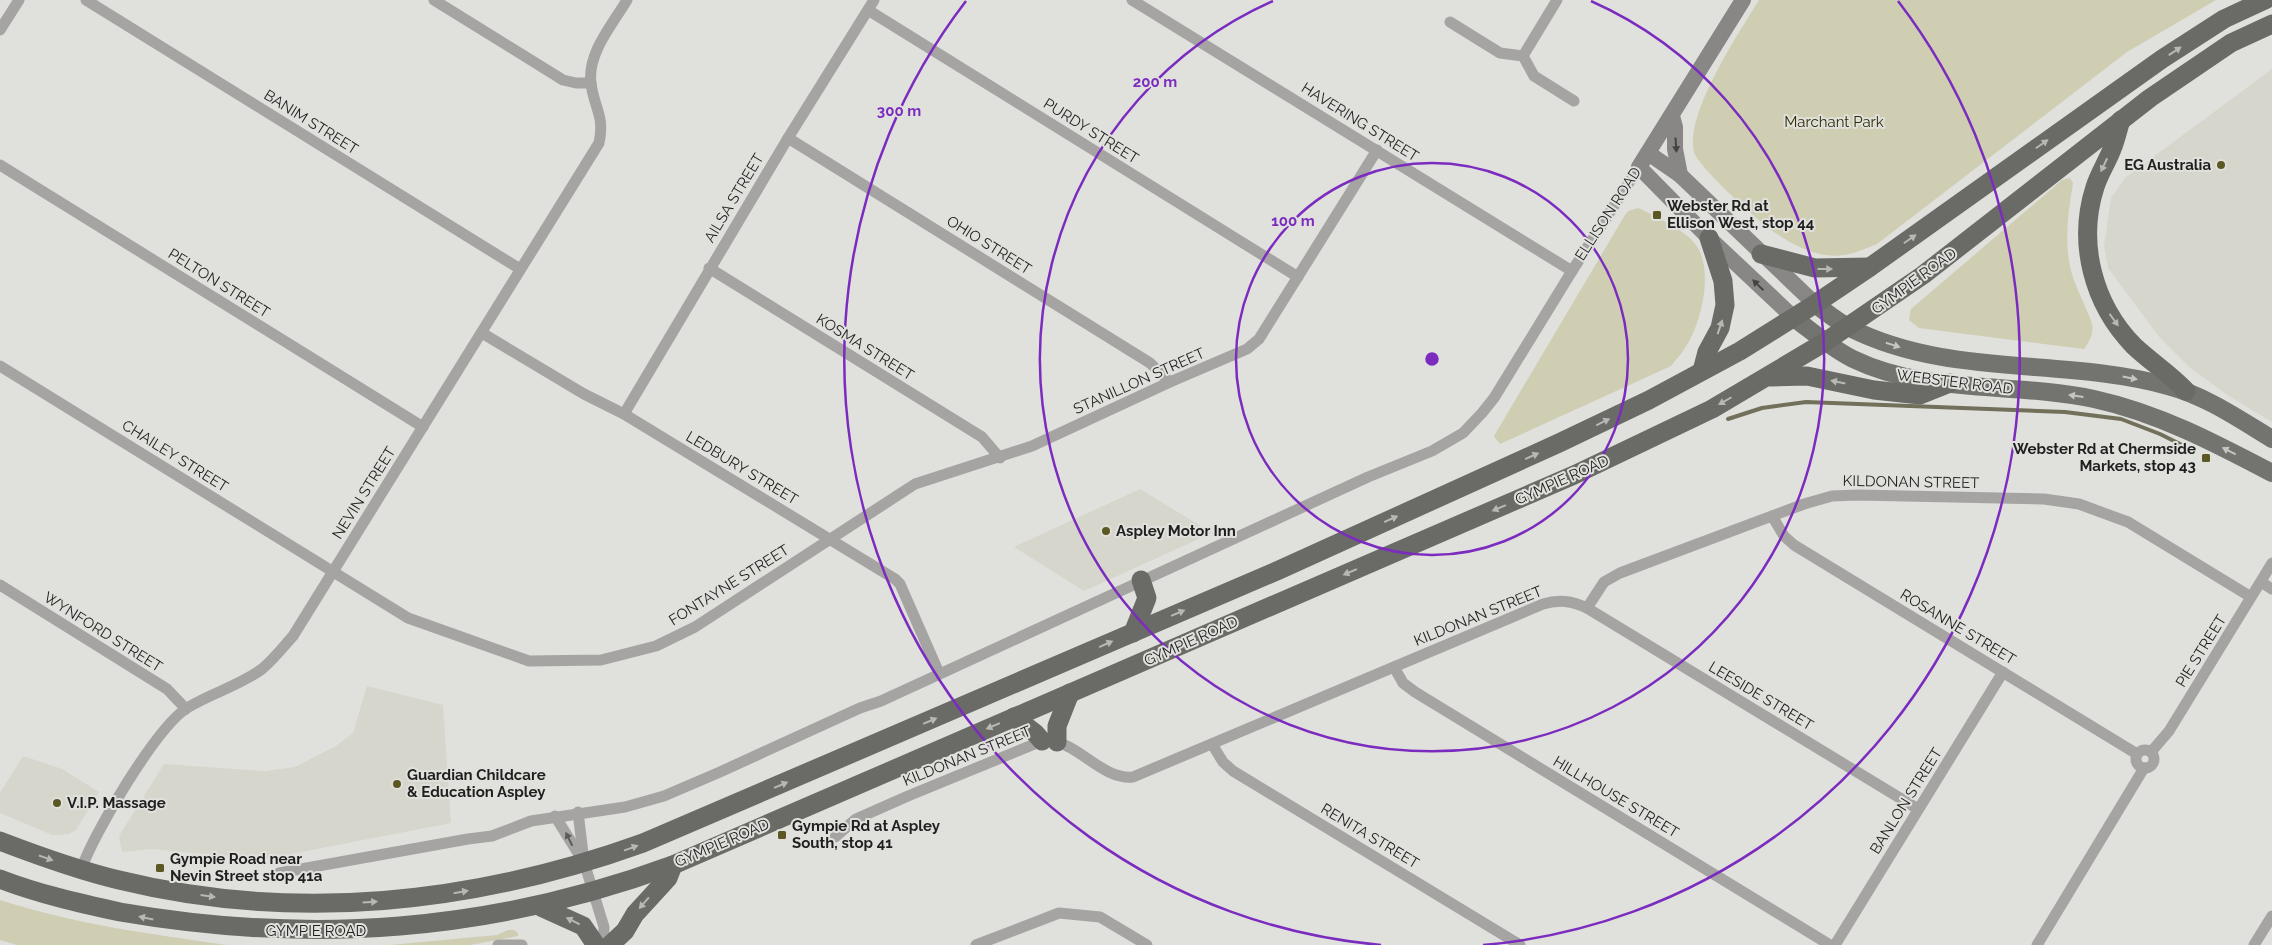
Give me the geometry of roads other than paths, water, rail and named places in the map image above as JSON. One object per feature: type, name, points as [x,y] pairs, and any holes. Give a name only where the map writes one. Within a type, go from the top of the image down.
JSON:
[{"type":"highway","name":"GYMPIE ROAD","points":[[0,841],[82,870],[160,889],[231,899],[337,903],[453,894],[524,879],[634,846],[710,816],[1134,632],[1559,444],[1702,372],[1794,318],[1870,268],[2162,59],[2224,19],[2265,0]]},
{"type":"highway","name":"GYMPIE ROAD","points":[[0,879],[76,903],[155,920],[207,928],[322,933],[391,931],[476,920],[595,892],[673,865],[1614,457],[1712,409],[1768,377],[1848,327],[1923,275],[2121,120],[2231,43],[2272,24]]},
{"type":"highway","points":[[2121,120],[2112,149],[2092,196],[2087,233],[2088,254],[2092,273],[2106,309],[2120,328],[2134,345],[2173,376],[2186,391]]},
{"type":"highway","points":[[1702,372],[1707,352],[1720,328],[1725,305],[1723,281],[1709,238]]},
{"type":"highway","points":[[1761,254],[1815,268],[1870,268]]},
{"type":"highway","points":[[1768,377],[1807,376],[1874,390],[1920,395],[1950,383]]},
{"type":"highway","points":[[1134,632],[1146,598],[1141,580]]},
{"type":"highway","points":[[1014,717],[1049,742],[1070,693]]},
{"type":"highway","points":[[610,945],[668,878],[673,865]]},
{"type":"highway","points":[[541,906],[583,926],[596,945]]},
{"type":"main road","name":"ELLISON ROAD","points":[[1643,160],[1672,116],[1742,0]]},
{"type":"main road","points":[[1672,116],[1676,127],[1676,149],[1680,175]]},
{"type":"main road","name":"WEBSTER ROAD","points":[[1643,160],[1680,175],[1815,304],[1848,327],[1887,344],[1928,355],[2119,376],[2186,391],[2272,439]]},
{"type":"main road","name":"WEBSTER ROAD","points":[[1643,160],[1709,238],[1794,318],[1825,342],[1855,360],[1900,376],[2062,394],[2115,404],[2198,435],[2272,473]]},
{"type":"street","points":[[0,30],[18,0]]},
{"type":"street","name":"BANIM STREET","points":[[86,0],[520,269]]},
{"type":"street","points":[[434,0],[563,80],[576,83],[591,83],[592,62],[599,46],[627,0]]},
{"type":"street","name":"HAVERING STREET","points":[[1132,0],[1572,270]]},
{"type":"street","points":[[1522,56],[1558,0]]},
{"type":"street","name":"AILSA STREET","points":[[624,414],[709,268],[871,5]]},
{"type":"street","name":"PURDY STREET","points":[[871,5],[1298,277]]},
{"type":"street","points":[[1450,22],[1500,53],[1522,56]]},
{"type":"street","points":[[1522,56],[1534,76],[1574,101]]},
{"type":"street","name":"NEVIN STREET","points":[[82,870],[92,843],[165,728],[186,709],[261,669],[293,636],[599,143],[602,126],[591,83]]},
{"type":"street","name":"OHIO STREET","points":[[788,138],[1150,363],[1170,382]]},
{"type":"street","name":"STANILLON STREET","points":[[829,539],[915,484],[1000,458],[1032,446],[1170,382],[1247,349],[1259,340],[1377,150]]},
{"type":"street","name":"ELLISON ROAD","points":[[1141,580],[1379,472],[1432,451],[1470,426],[1494,398],[1572,270],[1643,160]]},
{"type":"street","name":"PELTON STREET","points":[[0,165],[423,427]]},
{"type":"street","name":"KOSMA STREET","points":[[709,268],[982,437],[1000,458]]},
{"type":"street","name":"LEDBURY STREET","points":[[482,333],[584,394],[624,414],[895,579],[900,584],[939,673]]},
{"type":"street","name":"CHAILEY STREET","points":[[0,366],[333,571]]},
{"type":"street","name":"KILDONAN STREET","points":[[835,837],[856,819],[908,796],[1049,742],[1109,772],[1127,778],[1143,773],[1543,604],[1566,601],[1587,608],[1600,587],[1612,576],[1772,516],[1818,500],[1844,495],[2060,500],[2098,510],[2128,522],[2251,597]]},
{"type":"street","name":"ROSANNE STREET","points":[[1772,516],[1784,536],[1794,545],[2137,754]]},
{"type":"street","name":"FONTAYNE STREET","points":[[333,571],[408,618],[529,661],[601,660],[656,646],[695,627],[829,539]]},
{"type":"street","name":"PIE STREET","points":[[2151,752],[2169,731],[2272,562]]},
{"type":"street","points":[[279,873],[400,850],[492,836],[514,826],[555,816],[643,803],[686,787],[860,708],[881,701],[1141,580]]},
{"type":"street","points":[[2260,582],[2272,589]]},
{"type":"street","name":"WYNFORD STREET","points":[[0,585],[167,689],[186,709]]},
{"type":"street","name":"LEESIDE STREET","points":[[1587,608],[1918,809]]},
{"type":"street","name":"HILLHOUSE STREET","points":[[1394,667],[1404,683],[1415,692],[1830,945]]},
{"type":"street","name":"BANLON STREET","points":[[1835,945],[2003,672]]},
{"type":"street","name":"RENITA STREET","points":[[1212,744],[1223,762],[1233,771],[1520,945]]},
{"type":"street","points":[[2144,750],[2151,752],[2154,756],[2154,762],[2150,767],[2144,768],[2137,763],[2137,754],[2144,750]]},
{"type":"street","points":[[2037,945],[2144,768]]},
{"type":"street","points":[[578,812],[584,862]]},
{"type":"street","points":[[555,816],[584,862],[595,892],[604,927],[603,945]]},
{"type":"street","points":[[976,945],[1058,913],[1100,917],[1147,945]]},
{"type":"street","points":[[2257,944],[2272,916]]},
{"type":"street","points":[[498,945],[522,945]]},
{"type":"waterway","points":[[1728,419],[1762,408],[1806,402],[2065,412],[2121,419],[2160,434],[2186,447]]},
{"type":"place","name":"EG Australia","points":[[2221,165]]},
{"type":"place","name":"Webster Rd at Ellison West, stop 44","points":[[1657,215]]},
{"type":"place","name":"Webster Rd at Chermside Markets, stop 43","points":[[2206,458]]},
{"type":"place","name":"Aspley Motor Inn","points":[[1106,531]]},
{"type":"place","name":"Guardian Childcare & Education Aspley","points":[[397,784]]},
{"type":"place","name":"V.I.P. Massage","points":[[57,803]]},
{"type":"place","name":"Gympie Rd at Aspley South, stop 41","points":[[782,835]]},
{"type":"place","name":"Gympie Road near Nevin Street stop 41a","points":[[160,868]]},
{"type":"park label","name":"Marchant Park","points":[[1834,122]]}]
